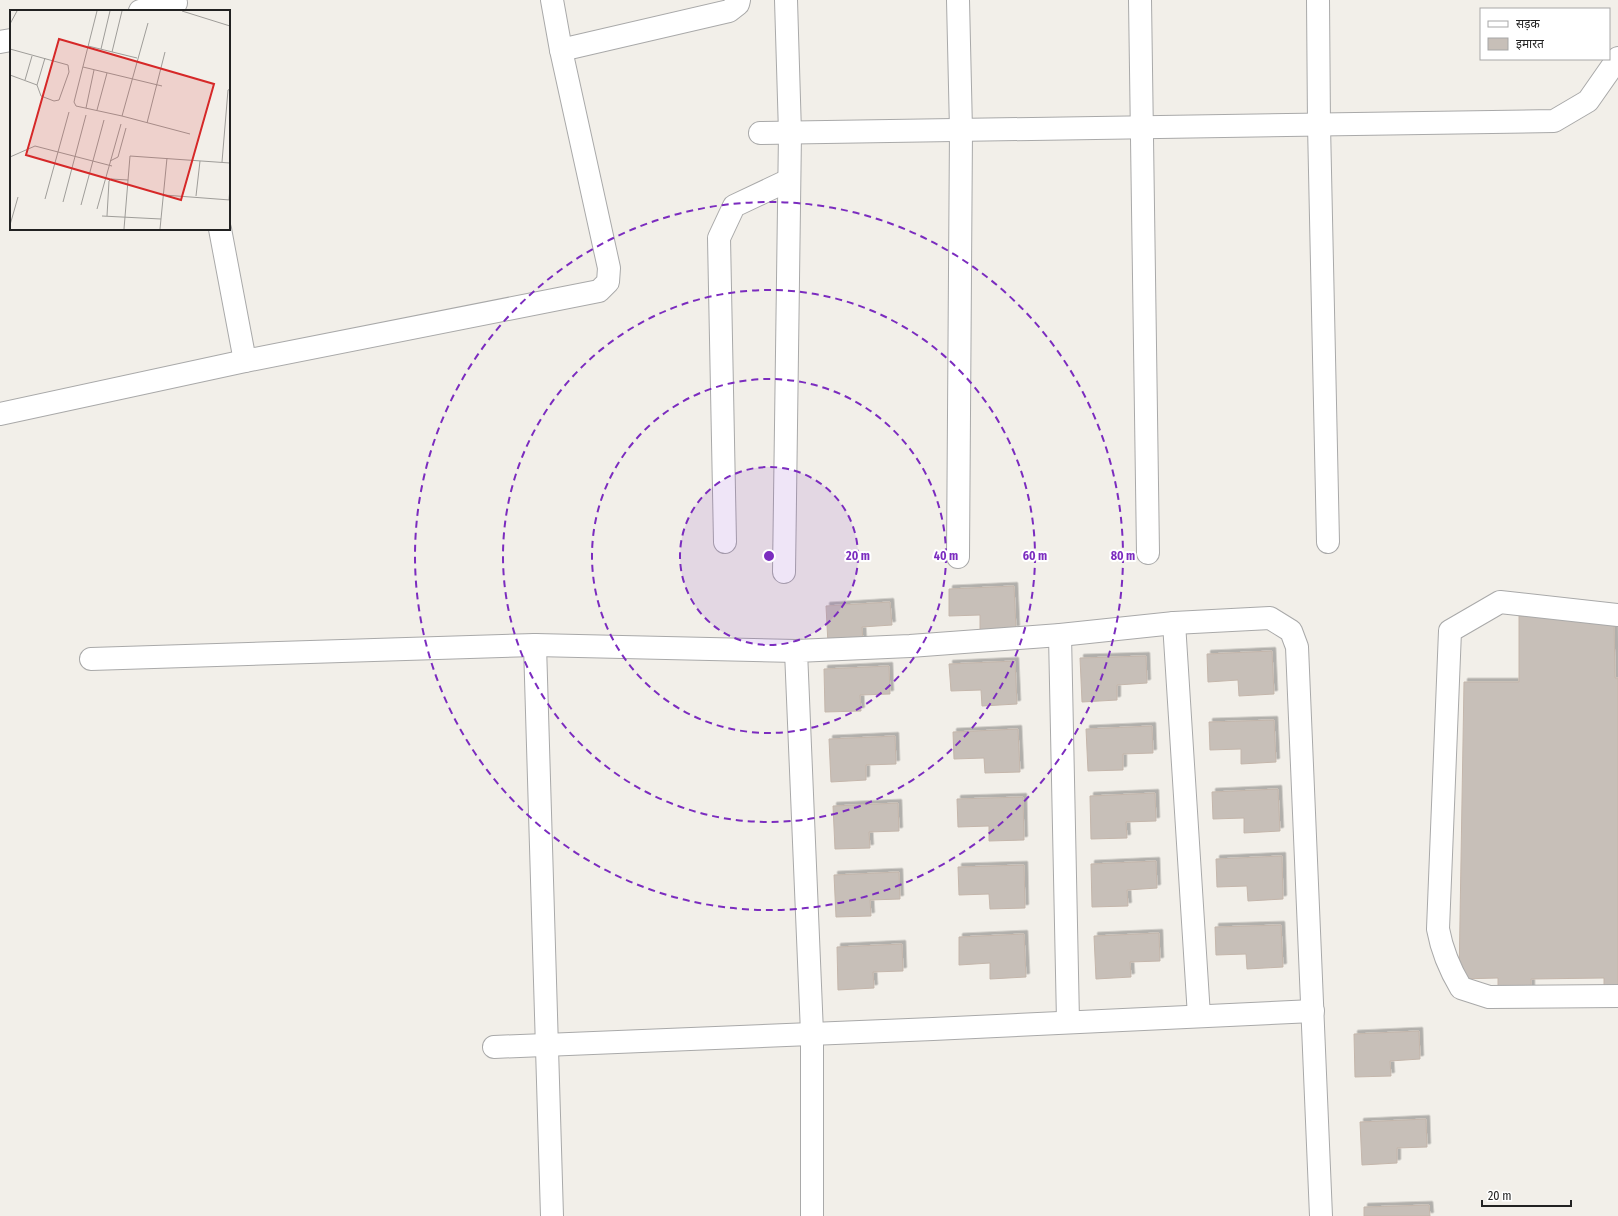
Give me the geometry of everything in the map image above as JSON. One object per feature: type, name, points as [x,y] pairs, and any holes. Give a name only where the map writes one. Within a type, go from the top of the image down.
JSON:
[{"type":"street","points":[[0,414],[245,361],[599,291],[608,282],[609,268],[561,50],[552,0]]},
{"type":"street","points":[[561,50],[729,11],[738,4],[739,0]]},
{"type":"street","points":[[784,572],[790,133],[786,0]]},
{"type":"street","points":[[958,0],[961,130],[958,557]]},
{"type":"street","points":[[1140,0],[1148,553]]},
{"type":"street","points":[[1318,0],[1319,125],[1328,542]]},
{"type":"street","points":[[146,10],[176,5]]},
{"type":"street","points":[[0,42],[10,40]]},
{"type":"street","points":[[760,133],[1554,121],[1588,101],[1618,58]]},
{"type":"street","points":[[725,542],[719,238],[734,206],[789,180]]},
{"type":"street","points":[[220,230],[245,361]]},
{"type":"street","points":[[1618,615],[1500,602],[1450,632],[1438,929],[1448,967],[1461,988],[1489,996],[1618,996]]},
{"type":"street","points":[[91,659],[535,645],[796,650],[910,646],[1060,635],[1174,623],[1270,618],[1291,631],[1297,647],[1321,1216]]},
{"type":"street","points":[[1174,623],[1199,1016]]},
{"type":"street","points":[[1060,635],[1068,1021]]},
{"type":"street","points":[[535,645],[552,1216]]},
{"type":"street","points":[[796,650],[812,1033],[812,1216]]},
{"type":"street","points":[[494,1047],[933,1029],[1068,1021],[1312,1011]]},
{"type":"building","points":[[1014,586],[1016,629],[980,630],[980,615],[949,616],[949,589]]},
{"type":"building","points":[[890,602],[892,625],[862,627],[863,642],[828,644],[826,606]]},
{"type":"building","points":[[1519,616],[1614,619],[1615,678],[1618,678],[1618,992],[1604,992],[1604,978],[1531,979],[1531,992],[1498,992],[1498,978],[1459,979],[1464,682],[1519,682]]},
{"type":"building","points":[[1272,651],[1274,694],[1239,696],[1238,680],[1208,682],[1207,654]]},
{"type":"building","points":[[1146,656],[1147,683],[1117,685],[1117,700],[1082,702],[1080,658]]},
{"type":"building","points":[[1015,661],[1017,704],[982,706],[981,690],[951,691],[949,664]]},
{"type":"building","points":[[889,666],[890,694],[860,695],[861,711],[825,712],[824,669]]},
{"type":"building","points":[[1274,720],[1276,762],[1241,764],[1241,749],[1210,750],[1209,722]]},
{"type":"building","points":[[1152,726],[1153,753],[1123,754],[1123,770],[1088,771],[1086,729]]},
{"type":"building","points":[[1018,729],[1020,772],[985,773],[984,758],[954,759],[953,732]]},
{"type":"building","points":[[895,736],[896,764],[866,765],[866,780],[831,782],[829,739]]},
{"type":"building","points":[[1278,789],[1280,831],[1244,833],[1244,818],[1213,819],[1212,792]]},
{"type":"building","points":[[1155,793],[1156,821],[1126,822],[1127,838],[1091,839],[1090,796]]},
{"type":"building","points":[[1023,797],[1024,840],[989,841],[989,826],[958,827],[957,799]]},
{"type":"building","points":[[898,803],[899,831],[869,832],[870,848],[835,849],[833,806]]},
{"type":"building","points":[[1282,856],[1283,899],[1248,901],[1247,886],[1217,887],[1216,859]]},
{"type":"building","points":[[1156,861],[1157,888],[1127,890],[1128,906],[1092,907],[1091,864]]},
{"type":"building","points":[[1024,865],[1025,908],[990,909],[989,894],[959,895],[958,867]]},
{"type":"building","points":[[899,872],[900,899],[870,900],[871,916],[836,917],[834,875]]},
{"type":"building","points":[[1281,925],[1283,967],[1247,969],[1246,954],[1216,955],[1215,927]]},
{"type":"building","points":[[1159,933],[1160,961],[1130,962],[1131,977],[1096,979],[1094,936]]},
{"type":"building","points":[[1024,934],[1026,977],[990,979],[990,963],[959,965],[959,937]]},
{"type":"building","points":[[902,944],[903,971],[873,972],[874,988],[838,990],[837,947]]},
{"type":"building","points":[[1419,1031],[1420,1059],[1390,1061],[1391,1076],[1355,1077],[1354,1034]]},
{"type":"building","points":[[1426,1119],[1427,1147],[1397,1148],[1397,1163],[1362,1165],[1360,1122]]},
{"type":"building","points":[[1429,1205],[1430,1216],[1364,1216],[1364,1207]]}]
